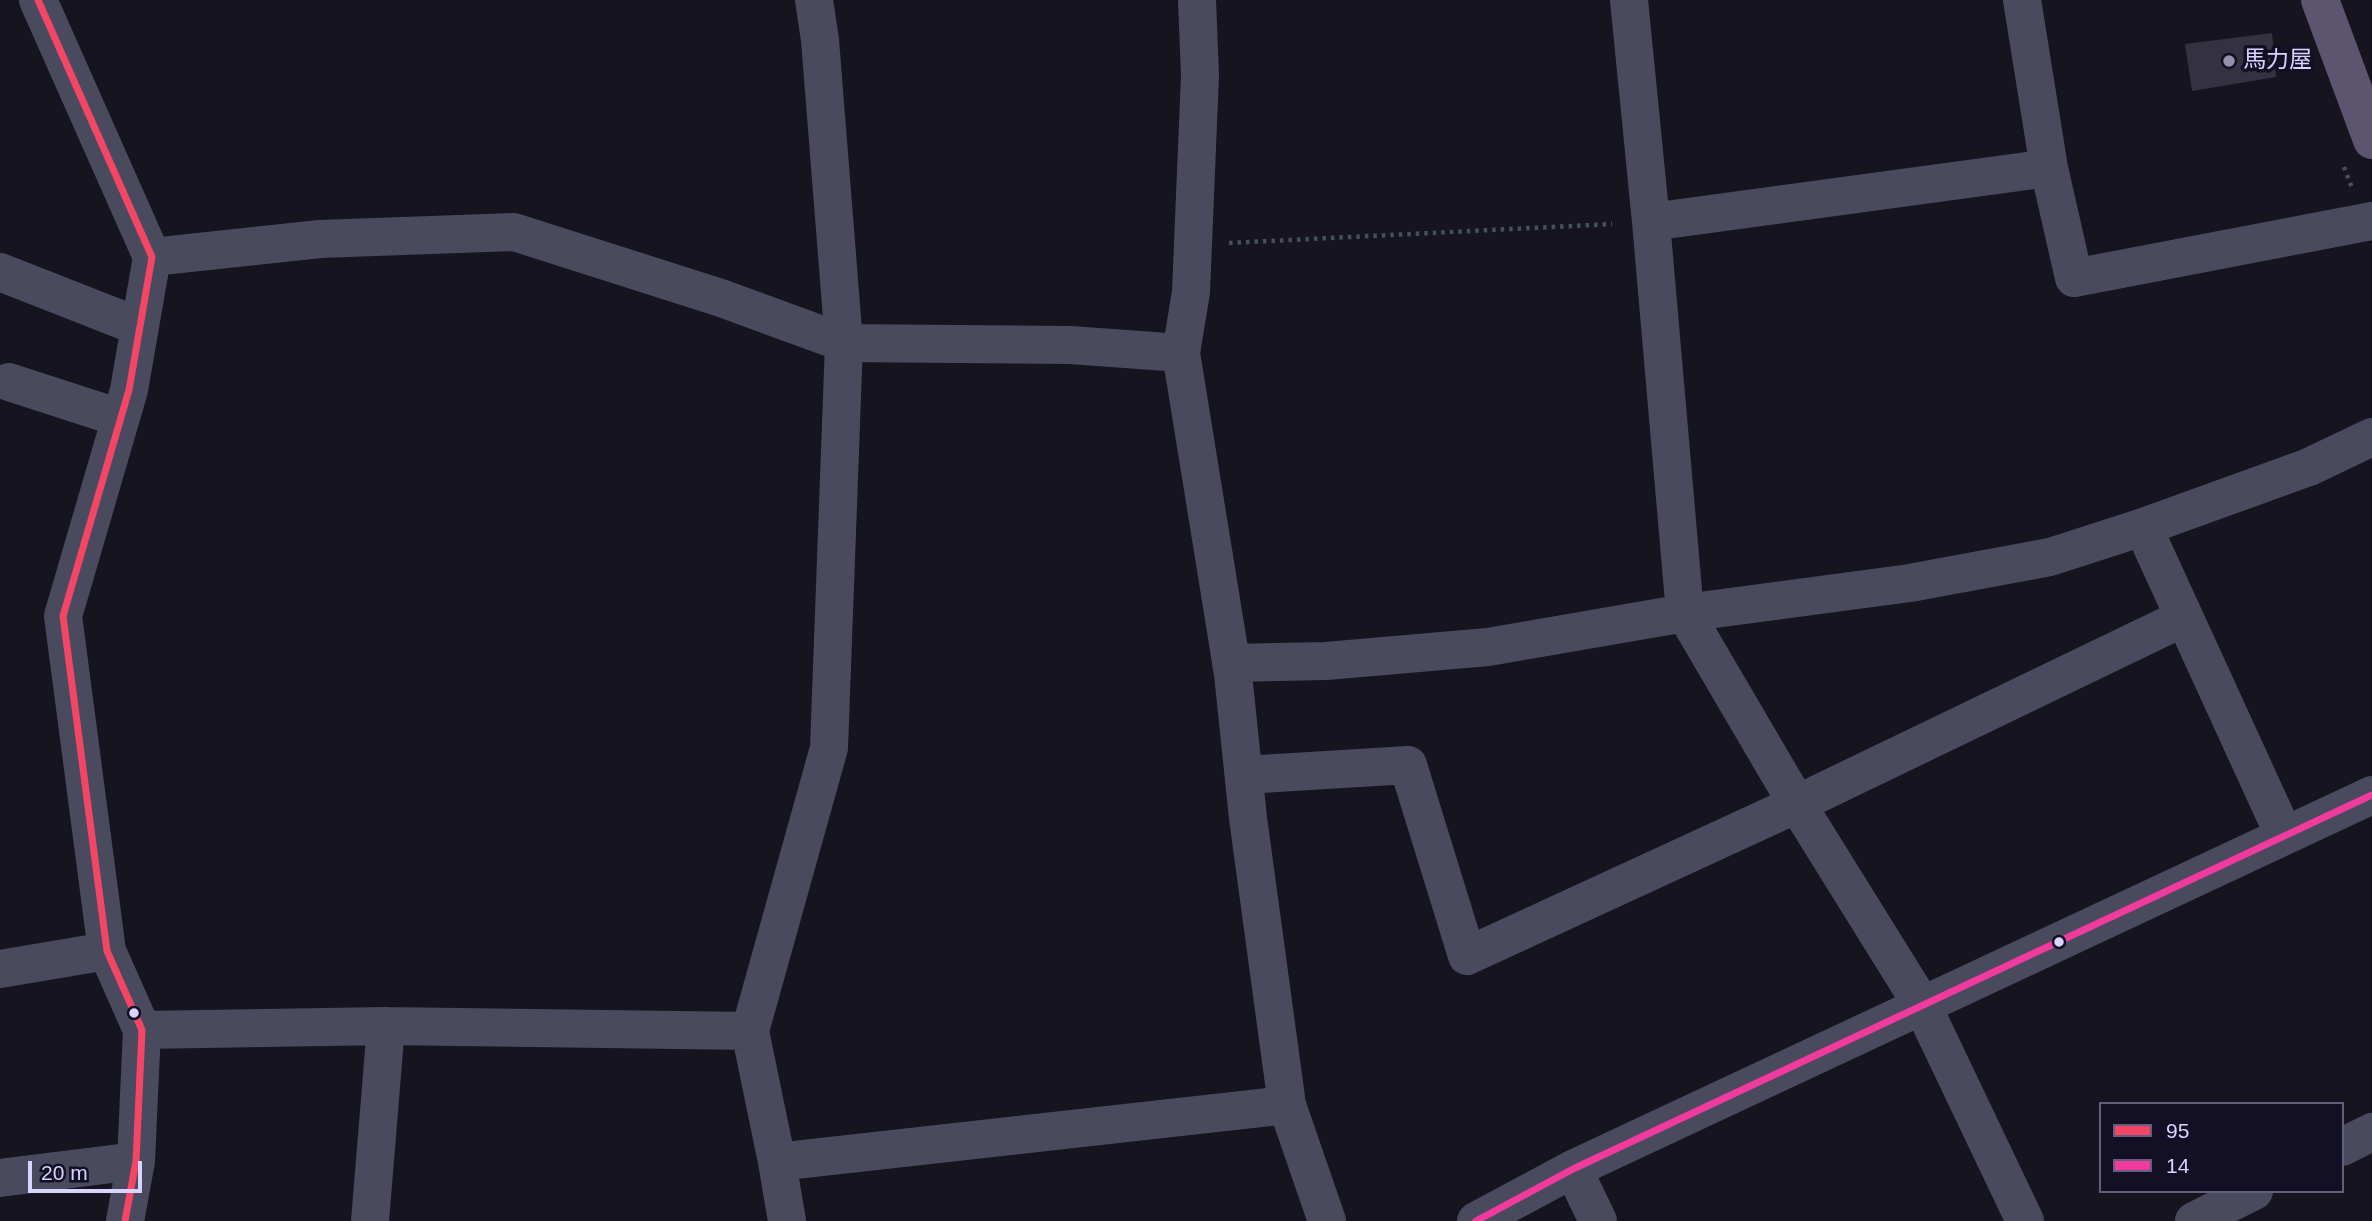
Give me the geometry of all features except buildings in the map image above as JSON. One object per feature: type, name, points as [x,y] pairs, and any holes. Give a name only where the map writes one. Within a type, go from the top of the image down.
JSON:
[{"type":"main road","points":[[2320,0],[2372,140]]},
{"type":"street","points":[[38,0],[152,257],[129,390],[63,616],[107,951],[142,1030],[136,1161],[125,1221]]},
{"type":"street","points":[[787,1221],[750,1031],[828,748],[844,343],[821,54],[814,0]]},
{"type":"street","points":[[1197,0],[1200,75],[1191,292],[1181,353],[1231,663],[1287,1105],[1328,1221]]},
{"type":"street","points":[[1629,0],[1685,613],[1797,804],[1922,1005],[2025,1221]]},
{"type":"street","points":[[2022,0],[2049,168],[2074,278],[2372,221]]},
{"type":"street","points":[[1651,222],[2049,168]]},
{"type":"street","points":[[152,257],[320,239],[514,232],[721,298],[844,343],[1070,345],[1181,353]]},
{"type":"street","points":[[0,272],[140,327]]},
{"type":"street","points":[[9,382],[120,418]]},
{"type":"street","points":[[1231,663],[1326,661],[1488,647],[1685,613],[1910,583],[2050,556],[2143,527],[2309,467],[2372,437]]},
{"type":"street","points":[[2143,527],[2284,835]]},
{"type":"street","points":[[1244,775],[1408,765],[1467,956],[1797,804],[2183,618]]},
{"type":"street","points":[[1476,1221],[1573,1169],[2372,795]]},
{"type":"street","points":[[0,969],[107,951]]},
{"type":"street","points":[[142,1030],[386,1026],[750,1031]]},
{"type":"street","points":[[370,1221],[386,1026]]},
{"type":"street","points":[[777,1162],[1287,1105]]},
{"type":"street","points":[[2344,1146],[2372,1132]]},
{"type":"street","points":[[0,1178],[136,1161]]},
{"type":"street","points":[[1573,1169],[1598,1221]]},
{"type":"street","points":[[2194,1221],[2250,1193]]},
{"type":"path","points":[[1193,245],[1651,222]]},
{"type":"transit line","name":"95","points":[[38,0],[152,257],[129,390],[63,616],[107,951],[142,1030],[136,1161],[125,1221]]},
{"type":"transit line","name":"14","points":[[1476,1221],[1573,1169],[2372,795]]},
{"type":"place","name":"馬力屋","points":[[2229,61]]}]
